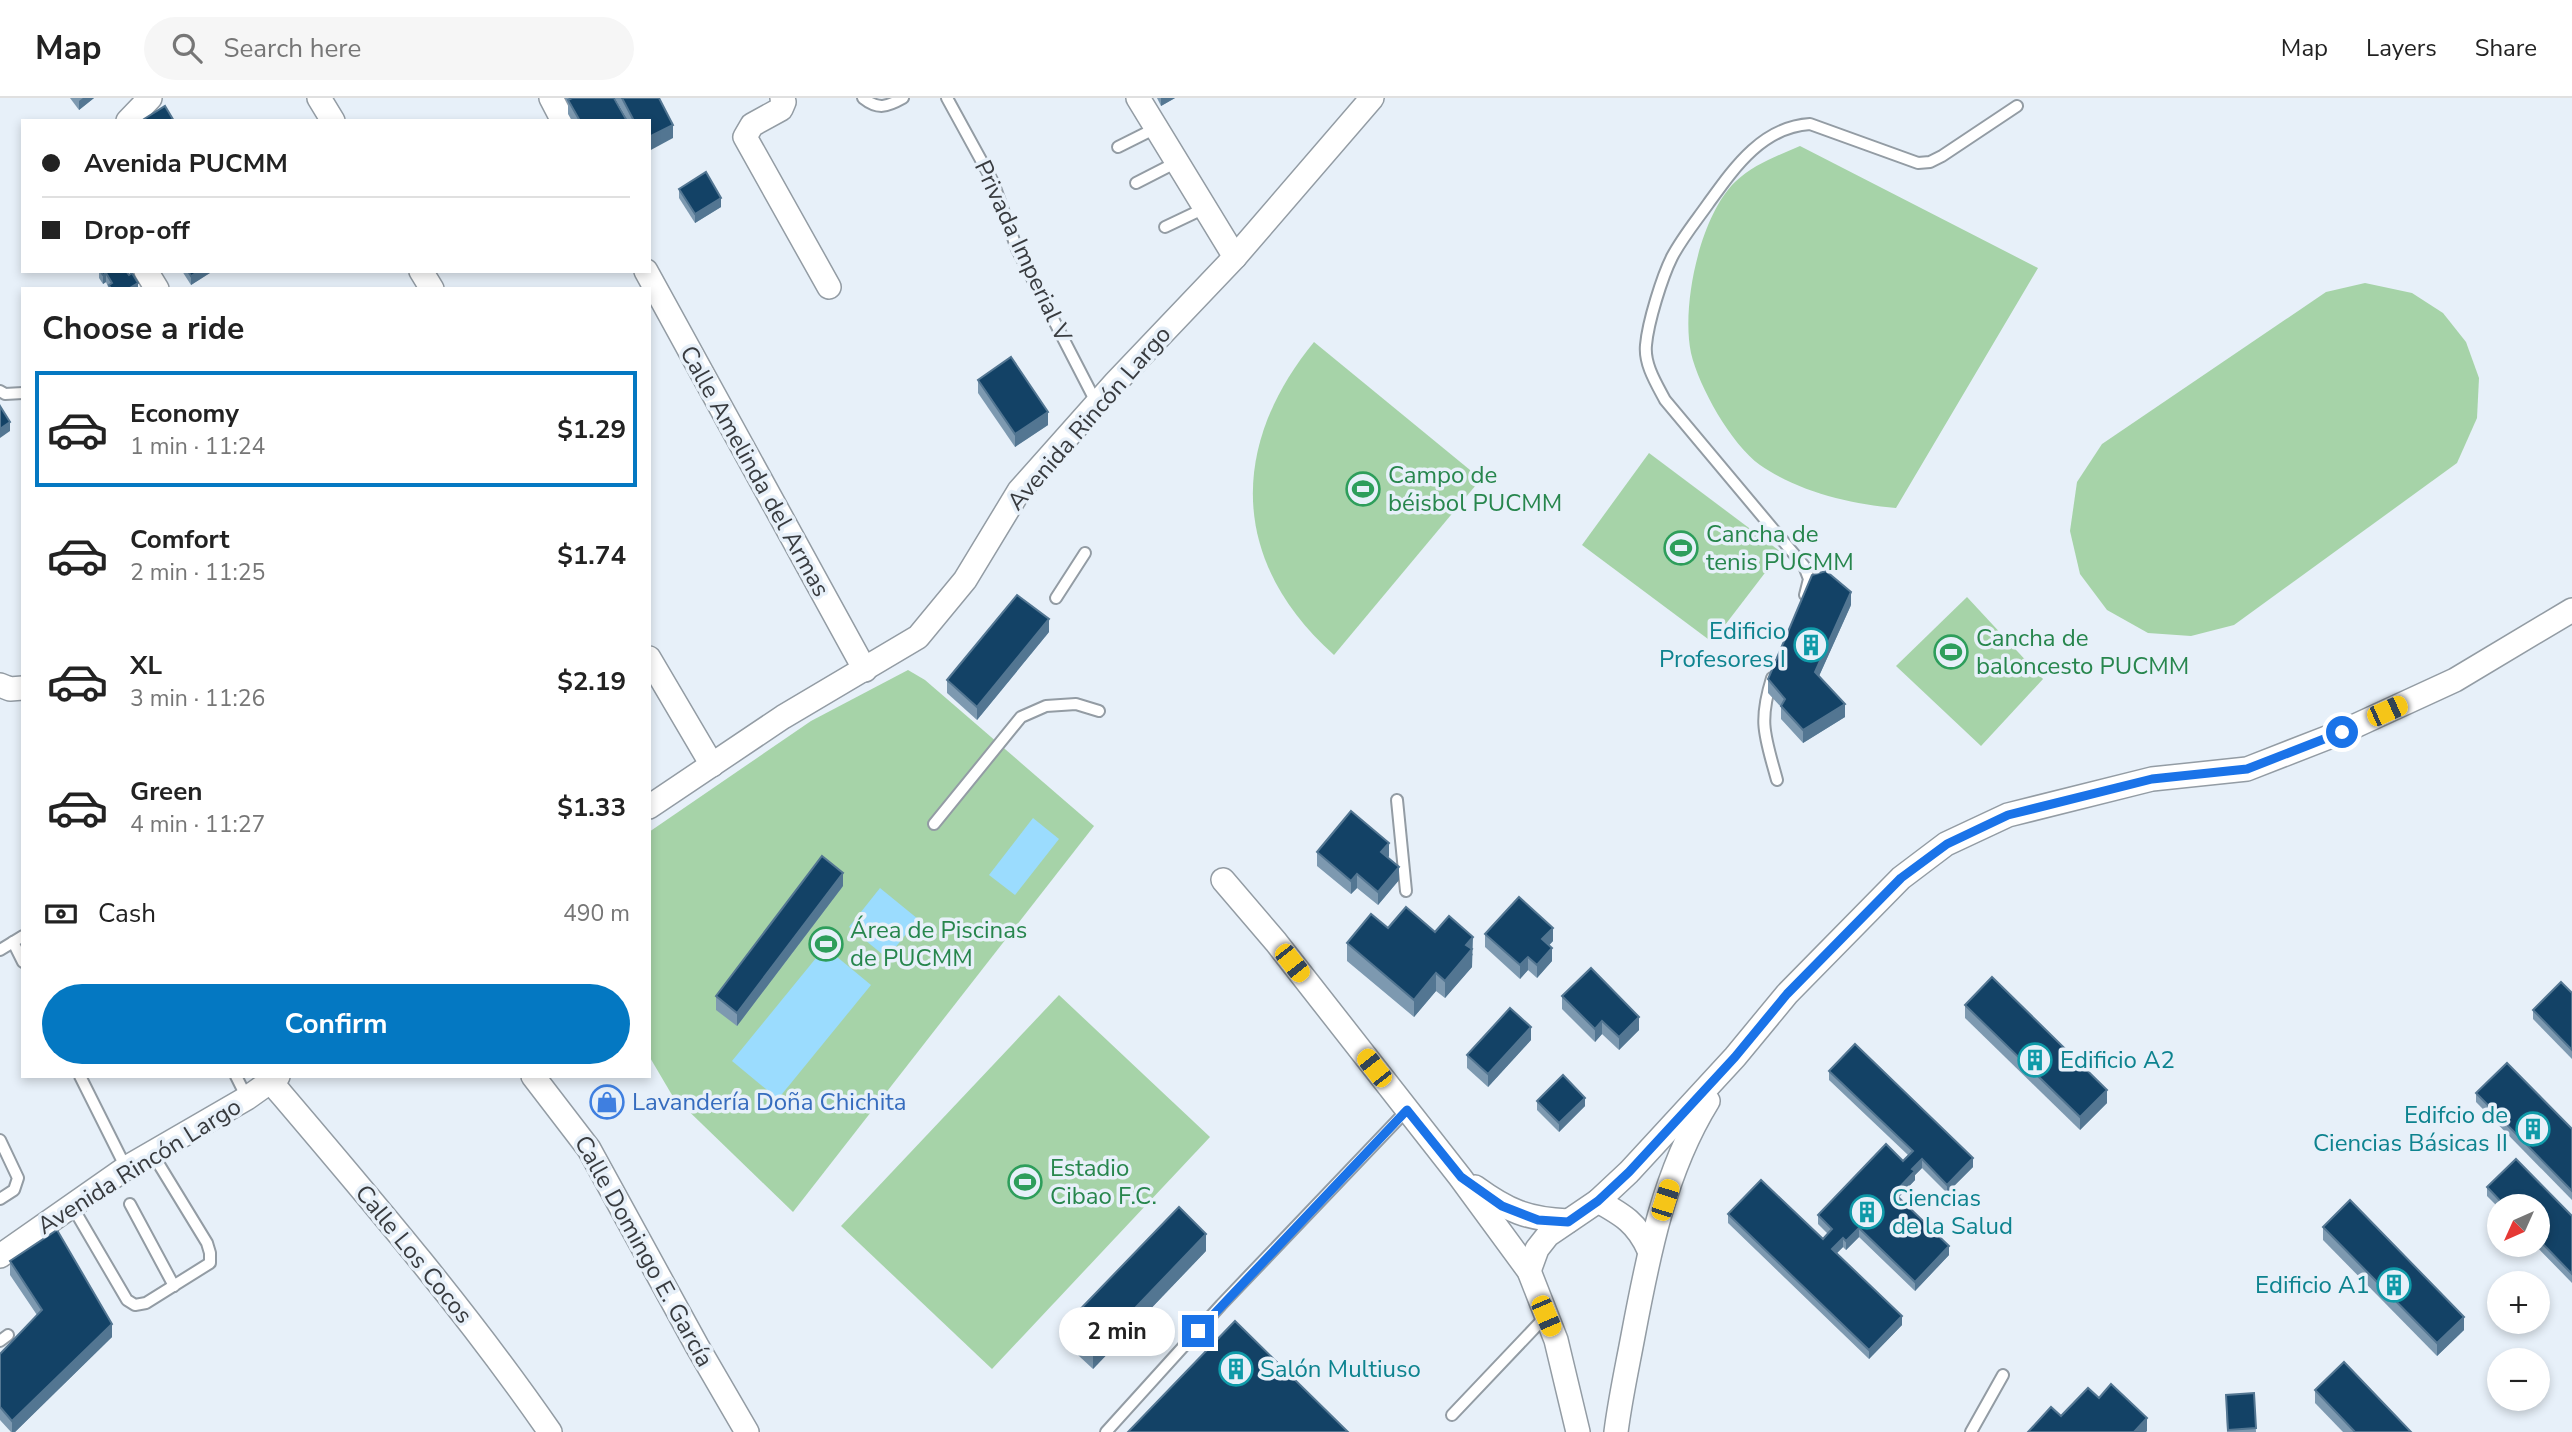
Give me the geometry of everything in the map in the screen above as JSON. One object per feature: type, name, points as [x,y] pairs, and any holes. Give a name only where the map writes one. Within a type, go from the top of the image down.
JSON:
[{"type":"street","points":[[130,119],[150,98]]},
{"type":"street","points":[[319,98],[332,119]]},
{"type":"street","points":[[551,98],[562,119]]},
{"type":"street","points":[[782,98],[782,109],[752,125],[745,137],[829,286]]},
{"type":"street","points":[[1138,98],[1235,257]]},
{"type":"street","name":"Avenida Rincón Largo","points":[[651,806],[783,717],[918,637],[965,580],[1019,491],[1235,257],[1373,98]]},
{"type":"street","name":"Calle Amelinda del Armas","points":[[647,273],[865,670]]},
{"type":"street","points":[[1529,1271],[1537,1249],[1548,1235],[1598,1201],[1629,1172],[1735,1057],[1787,994],[1892,888],[1947,844],[2021,811],[2152,779],[2247,769],[2342,732],[2455,681],[2572,610]]},
{"type":"street","points":[[651,661],[712,765]]},
{"type":"street","points":[[0,685],[10,689],[21,688]]},
{"type":"street","points":[[1223,880],[1276,942],[1461,1177],[1529,1271],[1556,1340],[1578,1432]]},
{"type":"street","points":[[1616,1432],[1649,1250],[1673,1175],[1694,1124],[1735,1057]]},
{"type":"street","name":"Calle Domingo E. García","points":[[535,1078],[589,1149],[747,1432]]},
{"type":"street","name":"Avenida Rincón Largo","points":[[0,1256],[127,1168],[247,1098],[274,1079]]},
{"type":"street","name":"Calle Los Cocos","points":[[274,1079],[494,1352],[550,1432]]},
{"type":"street","points":[[1461,1177],[1502,1206],[1538,1220],[1568,1222]]},
{"type":"street","points":[[1598,1201],[1629,1219],[1649,1250]]},
{"type":"lane","points":[[863,98],[877,107],[888,107],[903,98]]},
{"type":"lane","name":"Privada Imperial V","points":[[947,98],[993,182],[1017,249],[1097,404]]},
{"type":"lane","points":[[1800,607],[1809,585],[1808,572],[1665,400],[1650,371],[1646,346],[1660,290],[1672,258],[1731,173],[1753,148],[1777,131],[1810,124],[1918,163],[1930,162],[2017,106]]},
{"type":"lane","points":[[1118,148],[1156,128]]},
{"type":"lane","points":[[1136,183],[1177,162]]},
{"type":"lane","points":[[1165,227],[1205,208]]},
{"type":"lane","points":[[0,391],[5,394],[21,393]]},
{"type":"lane","points":[[1056,598],[1085,553]]},
{"type":"lane","points":[[1774,671],[1764,705],[1763,721],[1777,780]]},
{"type":"lane","points":[[933,824],[1021,717],[1046,706],[1076,704],[1099,711]]},
{"type":"lane","points":[[1397,800],[1406,891]]},
{"type":"lane","points":[[0,950],[18,939]]},
{"type":"lane","points":[[81,1078],[127,1168]]},
{"type":"lane","points":[[237,1078],[247,1098]]},
{"type":"lane","points":[[1106,1432],[1216,1311],[1407,1110]]},
{"type":"lane","points":[[0,1140],[18,1178],[14,1190],[0,1199]]},
{"type":"lane","points":[[72,1206],[127,1300],[135,1305],[146,1303],[209,1263],[207,1243],[152,1153]]},
{"type":"lane","points":[[130,1204],[174,1286]]},
{"type":"lane","points":[[1452,1415],[1546,1316]]},
{"type":"lane","points":[[1971,1432],[2003,1375]]},
{"type":"green space","points":[[1800,146],[2038,268],[1896,508],[1825,495],[1791,483],[1760,465],[1738,443],[1718,414],[1701,382],[1691,353],[1691,287],[1703,239],[1712,216],[1723,197],[1742,176],[1766,161]]},
{"type":"green space","points":[[2365,283],[2412,293],[2443,313],[2466,342],[2479,378],[2477,418],[2457,463],[2234,625],[2191,636],[2148,633],[2107,610],[2080,574],[2070,531],[2077,482],[2102,444],[2326,292]]},
{"type":"green space","name":"Campo de béisbol PUCMM","points":[[1314,342],[1481,479],[1334,655],[1300,619],[1275,582],[1260,543],[1253,503],[1255,463],[1266,422],[1286,382]]},
{"type":"green space","name":"Cancha de tenis PUCMM","points":[[1649,453],[1781,552],[1712,642],[1582,545]]},
{"type":"green space","points":[[1967,597],[2043,679],[1981,746],[1896,666]]},
{"type":"green space","name":"Área de Piscinas de PUCMM","points":[[908,670],[925,680],[1094,826],[793,1212],[672,1095],[651,1059],[651,831],[811,721]]},
{"type":"green space","name":"Estadio Cibao F.C.","points":[[1059,995],[1210,1137],[992,1369],[841,1226]]},
{"type":"water","points":[[1033,818],[1059,839],[1015,895],[989,875]]},
{"type":"water","points":[[880,888],[918,919],[887,958],[849,927]]},
{"type":"water","points":[[825,947],[871,985],[778,1099],[732,1061]]},
{"type":"building","points":[[614,98],[626,119],[579,119],[568,100]]},
{"type":"building","points":[[622,98],[659,98],[673,125],[651,136],[651,119],[633,119]]},
{"type":"building","points":[[165,106],[173,119],[144,119]]},
{"type":"building","points":[[706,172],[721,198],[695,214],[679,189]]},
{"type":"building","points":[[106,273],[132,273],[138,283],[131,287],[110,287],[112,283]]},
{"type":"building","points":[[1011,357],[1048,412],[1015,434],[978,380]]},
{"type":"building","points":[[0,406],[10,422],[0,429]]},
{"type":"building","name":"Edificio Profesores I","points":[[1826,571],[1851,592],[1815,672],[1845,704],[1803,730],[1781,706],[1785,699],[1768,679],[1812,575]]},
{"type":"building","points":[[1017,595],[1049,619],[977,707],[947,680]]},
{"type":"building","points":[[1351,811],[1389,843],[1381,852],[1399,867],[1378,892],[1357,874],[1351,881],[1317,852]]},
{"type":"building","points":[[822,856],[843,873],[737,1013],[716,996]]},
{"type":"building","points":[[1519,897],[1553,928],[1542,939],[1552,948],[1537,965],[1528,957],[1520,965],[1485,934]]},
{"type":"building","points":[[1406,907],[1435,932],[1449,916],[1473,937],[1466,945],[1472,949],[1445,981],[1436,973],[1414,1000],[1347,943],[1371,914],[1388,928]]},
{"type":"building","points":[[1591,968],[1639,1017],[1619,1037],[1602,1021],[1595,1029],[1562,996]]},
{"type":"building","name":"Edificio A2","points":[[1992,977],[2107,1090],[2080,1117],[1965,1005]]},
{"type":"building","points":[[2561,982],[2572,993],[2572,1050],[2533,1010]]},
{"type":"building","points":[[1510,1008],[1531,1027],[1488,1074],[1467,1055]]},
{"type":"building","name":"Ciencias de la Salud","points":[[1855,1044],[1973,1158],[1947,1185],[1922,1159],[1912,1169],[1915,1171],[1894,1193],[1949,1246],[1915,1282],[1859,1228],[1846,1241],[1843,1238],[1832,1249],[1902,1316],[1869,1350],[1728,1214],[1761,1180],[1823,1239],[1832,1229],[1818,1215],[1886,1144],[1903,1161],[1913,1151],[1829,1071]]},
{"type":"building","name":"Edifcio de Ciencias Básicas II","points":[[2507,1063],[2572,1129],[2572,1191],[2476,1093]]},
{"type":"building","points":[[1563,1075],[1585,1098],[1559,1123],[1537,1101]]},
{"type":"building","points":[[2516,1159],[2572,1216],[2572,1274],[2550,1251],[2550,1194],[2494,1194],[2487,1187]]},
{"type":"building","name":"Edificio A1","points":[[2350,1200],[2464,1317],[2437,1343],[2323,1227]]},
{"type":"building","points":[[1179,1207],[1206,1234],[1093,1352],[1065,1325]]},
{"type":"building","points":[[57,1230],[112,1324],[12,1421],[0,1407],[0,1354],[42,1310],[10,1261]]},
{"type":"building","name":"Salón Multiuso","points":[[1235,1321],[1348,1432],[1128,1432]]},
{"type":"building","points":[[2344,1362],[2411,1432],[2355,1432],[2315,1390]]},
{"type":"building","points":[[2111,1384],[2147,1418],[2134,1432],[2028,1432],[2051,1407],[2061,1416],[2088,1388],[2099,1398]]},
{"type":"building","points":[[2254,1393],[2256,1428],[2228,1430],[2226,1395]]},
{"type":"place","name":"Campo de béisbol PUCMM","points":[[1363,489]]},
{"type":"place","name":"Cancha de tenis PUCMM","points":[[1681,548]]},
{"type":"place","name":"Edificio Profesores I","points":[[1811,645]]},
{"type":"place","name":"Cancha de baloncesto PUCMM","points":[[1951,652]]},
{"type":"place","name":"Área de Piscinas de PUCMM","points":[[826,944]]},
{"type":"place","name":"Edificio A2","points":[[2035,1060]]},
{"type":"place","name":"Lavandería Doña Chichita","points":[[607,1102]]},
{"type":"place","name":"Edifcio de Ciencias Básicas II","points":[[2533,1129]]},
{"type":"place","name":"Estadio Cibao F.C.","points":[[1025,1182]]},
{"type":"place","name":"Ciencias de la Salud","points":[[1867,1212]]},
{"type":"place","name":"Edificio A1","points":[[2394,1285]]},
{"type":"place","name":"Salón Multiuso","points":[[1236,1369]]},
{"type":"route","points":[[1198,1331],[1407,1110],[1461,1177],[1502,1206],[1538,1220],[1568,1222],[1598,1201],[1629,1172],[1735,1057],[1787,994],[1901,878],[1947,844],[2008,815],[2152,779],[2247,769],[2342,732]]}]
